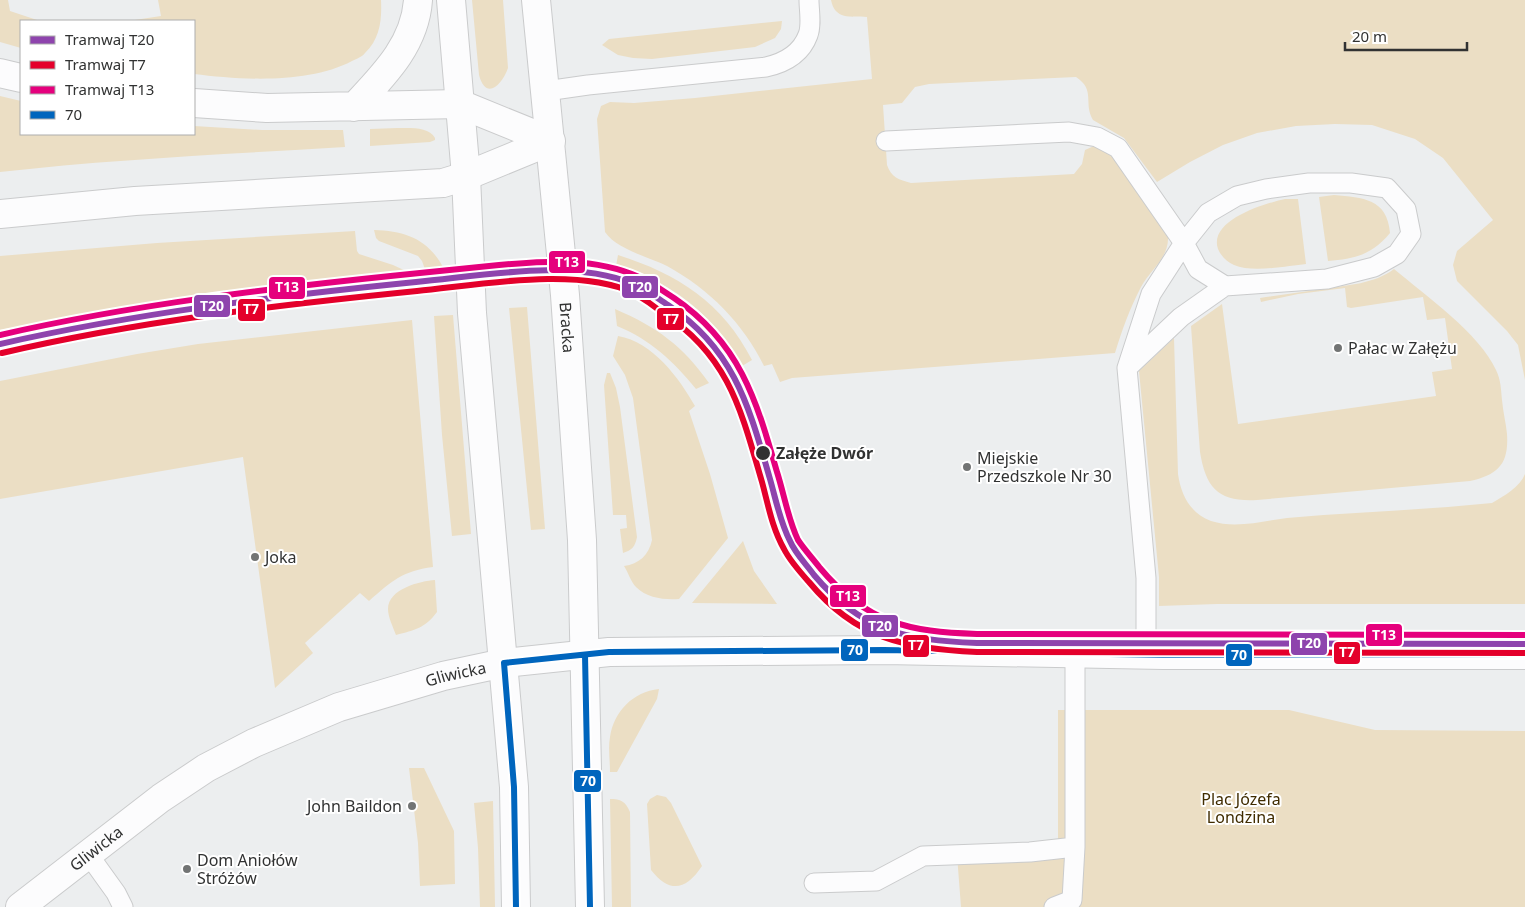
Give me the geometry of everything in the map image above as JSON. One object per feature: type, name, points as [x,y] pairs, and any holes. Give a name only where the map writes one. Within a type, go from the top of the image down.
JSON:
[{"type":"main road","points":[[354,108],[394,63],[404,48],[413,29],[418,0]]},
{"type":"main road","points":[[451,0],[466,176],[472,307],[514,787],[516,907]]},
{"type":"main road","name":"Bracka","points":[[536,0],[551,141],[570,356],[584,563],[590,907]]},
{"type":"main road","points":[[0,74],[20,78]]},
{"type":"main road","points":[[195,103],[267,108],[354,108],[460,104],[551,141]]},
{"type":"main road","points":[[0,214],[135,201],[443,183],[466,176],[551,141]]},
{"type":"main road","name":"Gliwicka","points":[[20,907],[167,793],[206,768],[254,742],[340,707],[443,676],[504,664],[609,652],[884,650],[1146,654],[1525,655]]},
{"type":"lane","points":[[546,91],[776,65],[794,55],[808,35],[809,0]]},
{"type":"lane","points":[[886,141],[1069,132],[1097,137],[1118,148],[1184,243],[1198,269],[1225,286]]},
{"type":"lane","points":[[1127,368],[1181,317],[1225,286],[1327,279],[1374,267],[1397,254],[1411,234],[1406,209],[1387,188],[1351,183],[1309,183],[1266,189],[1237,196],[1208,212],[1184,243],[1150,294],[1127,368],[1146,578],[1146,654]]},
{"type":"lane","points":[[1054,907],[1072,900],[1075,847],[1075,653]]},
{"type":"lane","points":[[814,883],[876,881],[923,856],[1030,852],[1075,847]]},
{"type":"lane","points":[[88,854],[116,894],[122,907]]},
{"type":"green space","points":[[0,0],[8,0],[10,11],[37,20],[20,20],[20,48],[0,42]]},
{"type":"green space","points":[[158,0],[381,0],[381,15],[377,35],[370,48],[361,57],[316,74],[296,77],[253,79],[195,74],[195,20],[135,20],[161,16]]},
{"type":"green space","points":[[472,0],[503,0],[508,68],[498,85],[490,89],[482,83],[479,75]]},
{"type":"green space","points":[[831,0],[1525,0],[1525,380],[1518,345],[1507,331],[1457,281],[1453,265],[1457,251],[1493,220],[1443,158],[1415,139],[1372,125],[1296,126],[1257,133],[1223,145],[1157,182],[1124,138],[1093,120],[1090,114],[1088,92],[1082,82],[1076,77],[929,84],[915,87],[902,103],[883,105],[887,165],[896,177],[911,183],[1074,174],[1082,164],[1085,150],[1094,146],[1105,150],[1114,159],[1168,237],[1162,258],[1141,287],[1133,303],[1115,353],[792,378],[780,382],[772,364],[764,366],[746,335],[711,296],[667,266],[625,248],[610,238],[605,232],[597,119],[601,106],[610,102],[634,103],[695,98],[872,79],[867,17],[844,16],[836,11]]},
{"type":"green space","points":[[782,21],[781,29],[775,38],[755,47],[652,59],[618,55],[602,45],[609,39]]},
{"type":"green space","points":[[0,96],[20,101],[20,135],[195,135],[195,126],[262,130],[343,130],[345,147],[129,160],[0,172]]},
{"type":"green space","points":[[412,128],[428,131],[435,140],[430,142],[370,146],[370,129]]},
{"type":"green space","points":[[1334,195],[1364,199],[1379,206],[1388,221],[1390,233],[1369,251],[1346,259],[1328,261],[1319,197]]},
{"type":"green space","points":[[1285,199],[1298,199],[1306,264],[1250,268],[1234,265],[1224,258],[1218,249],[1217,239],[1230,221],[1265,204]]},
{"type":"green space","points":[[374,230],[397,232],[416,239],[432,252],[445,271],[426,272],[418,256],[379,241]]},
{"type":"green space","points":[[355,231],[359,254],[406,271],[223,291],[150,302],[0,330],[0,256],[157,243]]},
{"type":"green space","points":[[618,255],[660,271],[697,293],[727,322],[752,360],[742,366],[714,326],[693,305],[652,279],[630,269],[616,266]]},
{"type":"green space","points":[[1394,269],[1465,329],[1488,356],[1496,370],[1499,378],[1507,434],[1506,453],[1500,467],[1488,475],[1470,481],[1257,500],[1233,499],[1216,491],[1206,475],[1200,452],[1191,326],[1222,304],[1238,424],[1436,396],[1432,372],[1452,369],[1445,318],[1427,320],[1423,297],[1351,308],[1347,307],[1345,288],[1298,294],[1261,302],[1260,298],[1360,283],[1378,278]]},
{"type":"green space","points":[[527,307],[545,529],[531,530],[509,308]]},
{"type":"green space","points":[[615,309],[644,323],[668,339],[689,358],[709,383],[696,389],[661,352],[617,326]]},
{"type":"green space","points":[[453,315],[471,534],[452,536],[442,435],[434,316]]},
{"type":"green space","points":[[412,320],[433,567],[405,574],[369,601],[360,593],[305,643],[313,653],[275,688],[243,457],[0,499],[0,381],[198,344]]},
{"type":"green space","points":[[618,336],[631,340],[654,353],[673,373],[695,406],[689,411],[710,474],[728,538],[679,599],[662,599],[640,591],[634,585],[624,566],[639,561],[646,554],[652,540],[633,398],[625,375],[613,356]]},
{"type":"green space","points":[[1174,338],[1178,474],[1184,496],[1197,513],[1211,521],[1239,524],[1287,518],[1492,503],[1516,487],[1525,474],[1525,604],[1217,604],[1159,606],[1159,577],[1139,371]]},
{"type":"green space","points":[[607,373],[610,373],[616,388],[620,407],[637,537],[633,548],[623,553],[620,529],[627,528],[626,515],[613,515],[604,385]]},
{"type":"green space","points":[[743,541],[754,571],[777,604],[692,603]]},
{"type":"green space","points":[[435,580],[437,612],[419,628],[396,635],[388,609],[389,602],[393,596],[406,587]]},
{"type":"green space","points":[[659,689],[657,699],[617,772],[610,772],[609,741],[612,728],[620,711],[626,704],[641,694]]},
{"type":"green space","name":"Plac Józefa Londzina","points":[[1058,710],[1289,710],[1375,730],[1525,731],[1525,907],[961,907],[957,855],[1058,853]]},
{"type":"green space","points":[[409,768],[424,768],[454,831],[455,884],[420,886],[418,843]]},
{"type":"green space","points":[[657,795],[666,797],[671,803],[702,866],[690,880],[678,886],[671,886],[665,883],[651,870],[647,804],[650,799]]},
{"type":"green space","points":[[610,799],[622,801],[630,812],[631,907],[612,907]]},
{"type":"green space","points":[[493,801],[495,907],[480,907],[474,803]]},
{"type":"tram line","name":"T13","points":[[0,335],[102,314],[204,298],[307,285],[534,262],[570,262],[605,266],[639,277],[652,284],[697,315],[715,334],[730,354],[753,397],[769,445],[791,524],[798,540],[837,587],[872,613],[890,621],[930,631],[977,634],[1525,635]]},
{"type":"tram line","name":"T20","points":[[0,344],[155,314],[311,293],[526,271],[554,270],[609,276],[642,288],[691,322],[709,341],[724,361],[746,404],[755,428],[781,519],[795,550],[814,575],[832,594],[868,621],[887,629],[928,639],[977,643],[1525,644]]},
{"type":"tram line","name":"T7","points":[[2,353],[157,323],[313,302],[527,280],[585,280],[611,285],[634,293],[685,330],[703,347],[718,366],[739,408],[773,524],[786,553],[827,601],[845,617],[884,637],[905,644],[927,648],[977,652],[1525,653]]},
{"type":"transit line","name":"70","points":[[516,907],[514,787],[504,663],[609,652],[884,650],[1163,655],[1525,655]]},
{"type":"transit line","name":"70","points":[[585,655],[590,907]]},
{"type":"place","name":"Pałac w Załężu","points":[[1338,348]]},
{"type":"place","name":"Załęże Dwór","points":[[763,453]]},
{"type":"place","name":"Miejskie Przedszkole Nr 30","points":[[967,467]]},
{"type":"place","name":"Joka","points":[[255,557]]},
{"type":"place","name":"John Baildon","points":[[412,806]]},
{"type":"place","name":"Dom Aniołów Stróżów","points":[[187,869]]}]
